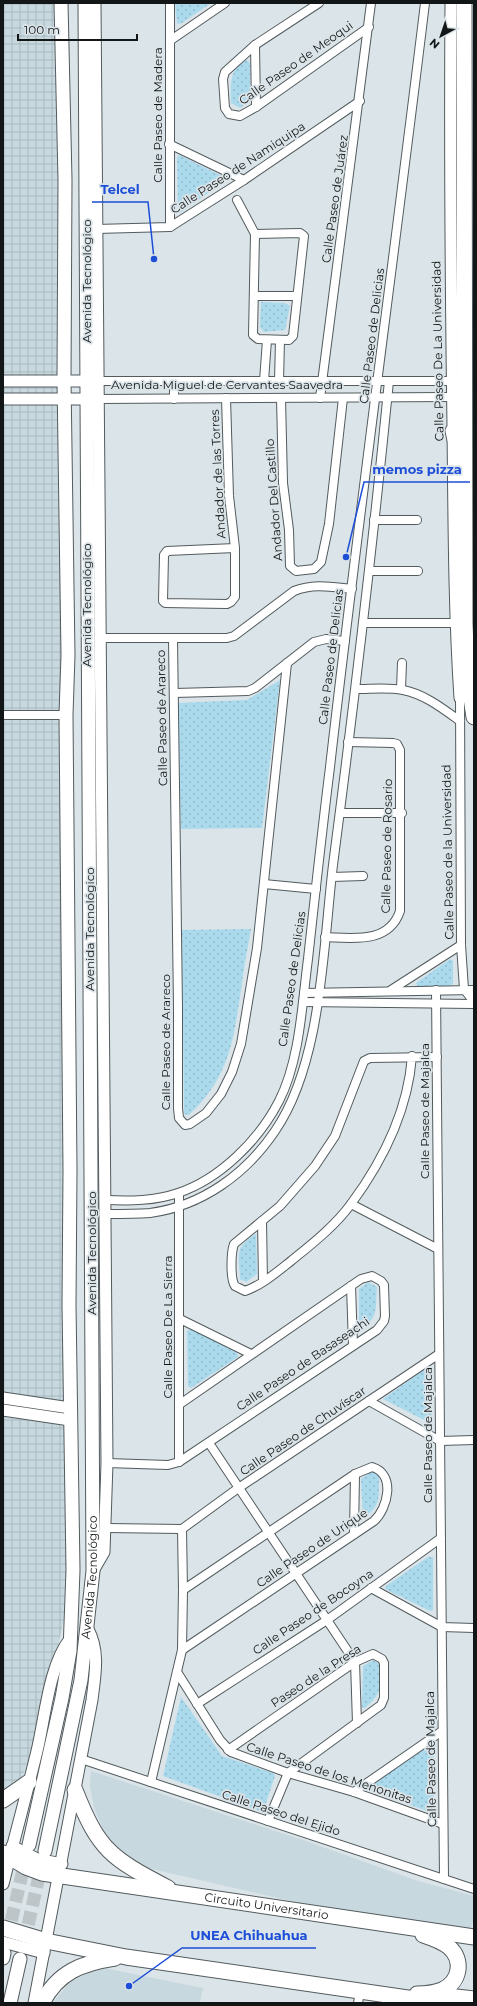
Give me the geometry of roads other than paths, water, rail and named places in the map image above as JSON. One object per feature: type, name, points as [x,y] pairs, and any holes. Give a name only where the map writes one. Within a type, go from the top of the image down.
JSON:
[{"type":"highway","points":[[464,3],[466,652],[474,717]]},
{"type":"highway","points":[[453,431],[466,483]]},
{"type":"highway","points":[[460,698],[466,652]]},
{"type":"highway","points":[[3,1800],[29,1782]]},
{"type":"highway","points":[[75,1790],[87,1821],[97,1838],[109,1852],[124,1864],[180,1894]]},
{"type":"highway","name":"Circuito Universitario","points":[[8,1852],[35,1871],[61,1870],[180,1894],[474,1937]]},
{"type":"highway","points":[[384,1924],[434,1939],[448,1947],[457,1957],[458,1969],[454,1981],[441,1990],[425,1994]]},
{"type":"highway","points":[[3,1928],[45,1947],[126,1956],[359,1997],[405,1997],[442,2003]]},
{"type":"highway","points":[[42,2003],[57,1981],[70,1971],[88,1963],[126,1956]]},
{"type":"highway","points":[[405,1997],[413,1994],[425,1994],[474,2000]]},
{"type":"main road","name":"Avenida Tecnológico","points":[[28,1845],[62,1698],[70,1651],[73,1570],[70,1414],[70,1170],[66,715],[68,655],[64,400],[65,180],[61,3]]},
{"type":"main road","name":"Avenida Tecnológico","points":[[45,1851],[74,1720],[88,1628],[93,1571],[89,841],[93,399],[85,3]]},
{"type":"main road","points":[[67,842],[89,841]]},
{"type":"main road","points":[[10,2003],[20,1959]]},
{"type":"street","points":[[92,381],[96,229],[95,3]]},
{"type":"street","name":"Calle Paseo de Madera","points":[[170,3],[170,227]]},
{"type":"street","points":[[171,40],[225,3]]},
{"type":"street","name":"Calle Paseo de Meoqui","points":[[319,3],[256,45],[228,68],[223,79],[225,108],[229,114],[240,116],[256,107],[369,27]]},
{"type":"street","name":"Calle Paseo de Juárez","points":[[320,398],[372,3]]},
{"type":"street","name":"Calle Paseo de Delicias","points":[[106,1200],[153,1199],[179,1193],[204,1181],[235,1158],[256,1137],[268,1121],[286,1084],[292,1063],[303,1002],[345,641],[425,3]]},
{"type":"street","name":"Calle Paseo De La Universidad","points":[[451,3],[450,214],[452,397],[455,623],[460,698]]},
{"type":"street","points":[[256,45],[256,107]]},
{"type":"street","name":"Calle Paseo de Namiquipa","points":[[96,229],[170,227],[244,180],[360,102]]},
{"type":"street","points":[[169,144],[244,180]]},
{"type":"street","points":[[237,200],[255,234],[254,335],[256,338],[267,340],[289,340],[293,336],[304,236],[300,233],[255,234]]},
{"type":"street","points":[[254,296],[297,296]]},
{"type":"street","points":[[264,381],[267,340]]},
{"type":"street","points":[[279,381],[280,340]]},
{"type":"street","points":[[28,380],[29,399]]},
{"type":"street","name":"Avenida Miguel de Cervantes Saavedra","points":[[3,381],[452,381]]},
{"type":"street","points":[[174,381],[174,399]]},
{"type":"street","name":"Calle Paseo de Delicias","points":[[106,1214],[148,1213],[180,1206],[208,1194],[228,1180],[254,1159],[276,1130],[289,1108],[304,1070],[317,1003],[348,742],[356,690],[388,381]]},
{"type":"street","name":"Avenida Miguel de Cervantes Saavedra","points":[[3,399],[64,400],[452,397]]},
{"type":"street","name":"Andador de las Torres","points":[[226,398],[229,496],[235,548],[236,593],[231,602],[226,604],[165,603],[163,601],[164,555],[167,551],[235,548]]},
{"type":"street","name":"Andador Del Castillo","points":[[281,398],[283,482],[289,530],[290,566],[296,571],[314,569],[321,562],[329,524],[344,398]]},
{"type":"street","points":[[93,399],[100,638],[106,1200],[107,1463],[104,1552],[93,1571]]},
{"type":"street","points":[[374,520],[417,520]]},
{"type":"street","points":[[369,571],[418,571]]},
{"type":"street","points":[[100,638],[227,638],[234,636],[294,591],[304,587],[315,585],[352,589]]},
{"type":"street","points":[[363,623],[455,623]]},
{"type":"street","name":"Calle Paseo de Arareco","points":[[173,639],[175,693],[178,1108],[179,1118],[183,1124],[190,1124],[206,1113],[221,1094],[232,1072],[241,1044],[264,884],[287,664]]},
{"type":"street","points":[[175,693],[248,692],[287,664],[314,642],[326,639],[345,641]]},
{"type":"street","points":[[401,689],[402,663]]},
{"type":"street","points":[[356,690],[401,689],[428,699],[460,721]]},
{"type":"street","name":"Calle Paseo de la Universidad","points":[[460,698],[461,944],[464,989]]},
{"type":"street","points":[[3,715],[66,715]]},
{"type":"street","name":"Calle Paseo de Rosario","points":[[325,937],[366,938],[378,936],[398,920],[400,911],[402,813],[399,747],[388,742],[348,742]]},
{"type":"street","points":[[340,814],[402,813]]},
{"type":"street","points":[[332,877],[363,876]]},
{"type":"street","points":[[264,884],[316,890]]},
{"type":"street","points":[[391,990],[461,944]]},
{"type":"street","points":[[464,989],[474,1003]]},
{"type":"street","points":[[304,993],[391,990],[474,990]]},
{"type":"street","name":"Calle Paseo de Majalca","points":[[436,990],[444,1879]]},
{"type":"street","points":[[303,1002],[474,1003]]},
{"type":"street","points":[[412,1056],[411,1069],[402,1107],[389,1140],[372,1172],[351,1204],[313,1244],[263,1281],[246,1291],[235,1286],[232,1281],[233,1247],[280,1206],[297,1189],[315,1166],[335,1136],[364,1061],[370,1058],[412,1056],[437,1057]]},
{"type":"street","name":"Calle Paseo De La Sierra","points":[[179,1193],[179,1462]]},
{"type":"street","points":[[351,1204],[438,1249]]},
{"type":"street","points":[[262,1221],[263,1281]]},
{"type":"street","name":"Calle Paseo de Basaseachi","points":[[107,1463],[168,1465],[179,1462],[382,1325],[386,1307],[384,1285],[377,1278],[368,1276],[350,1286],[180,1404]]},
{"type":"street","points":[[350,1286],[353,1345]]},
{"type":"street","points":[[180,1319],[251,1354]]},
{"type":"street","name":"Calle Paseo de Chuvíscar","points":[[182,1529],[238,1489],[439,1354]]},
{"type":"street","points":[[3,1398],[70,1414]]},
{"type":"street","points":[[369,1401],[440,1441],[474,1440]]},
{"type":"street","points":[[3,1410],[70,1414]]},
{"type":"street","points":[[208,1443],[355,1662],[357,1723]]},
{"type":"street","name":"Calle Paseo de Urique","points":[[182,1650],[296,1574],[381,1514],[385,1504],[387,1491],[384,1474],[375,1468],[369,1467],[355,1474],[183,1590]]},
{"type":"street","points":[[354,1534],[355,1474]]},
{"type":"street","points":[[106,1528],[182,1529],[182,1650],[151,1782]]},
{"type":"street","name":"Calle Paseo de Bocoyna","points":[[197,1704],[327,1620],[441,1538]]},
{"type":"street","points":[[371,1588],[442,1627],[474,1628]]},
{"type":"street","points":[[34,2003],[61,1870],[92,1700],[97,1658],[94,1639],[88,1628]]},
{"type":"street","points":[[3,1884],[8,1852],[29,1782],[59,1656],[70,1639]]},
{"type":"street","name":"Paseo de la Presa","points":[[228,1750],[355,1662],[373,1654],[382,1659],[384,1662],[384,1698],[381,1705],[288,1774]]},
{"type":"street","name":"Calle Paseo de los Menonitas","points":[[177,1672],[220,1740],[228,1750],[288,1774],[354,1792],[443,1824]]},
{"type":"street","points":[[354,1792],[442,1730]]},
{"type":"street","name":"Calle Paseo del Ejido","points":[[81,1759],[474,1889]]},
{"type":"street","points":[[268,1821],[288,1774]]},
{"type":"street","points":[[3,1951],[45,1947]]},
{"type":"tunnel","points":[[7,1939],[26,1857]]},
{"type":"tunnel","points":[[24,1943],[42,1863]]},
{"type":"place","name":"Telcel","points":[[154,259]]},
{"type":"place","name":"memos pizza","points":[[346,557]]},
{"type":"place","name":"UNEA Chihuahua","points":[[129,1986]]}]
